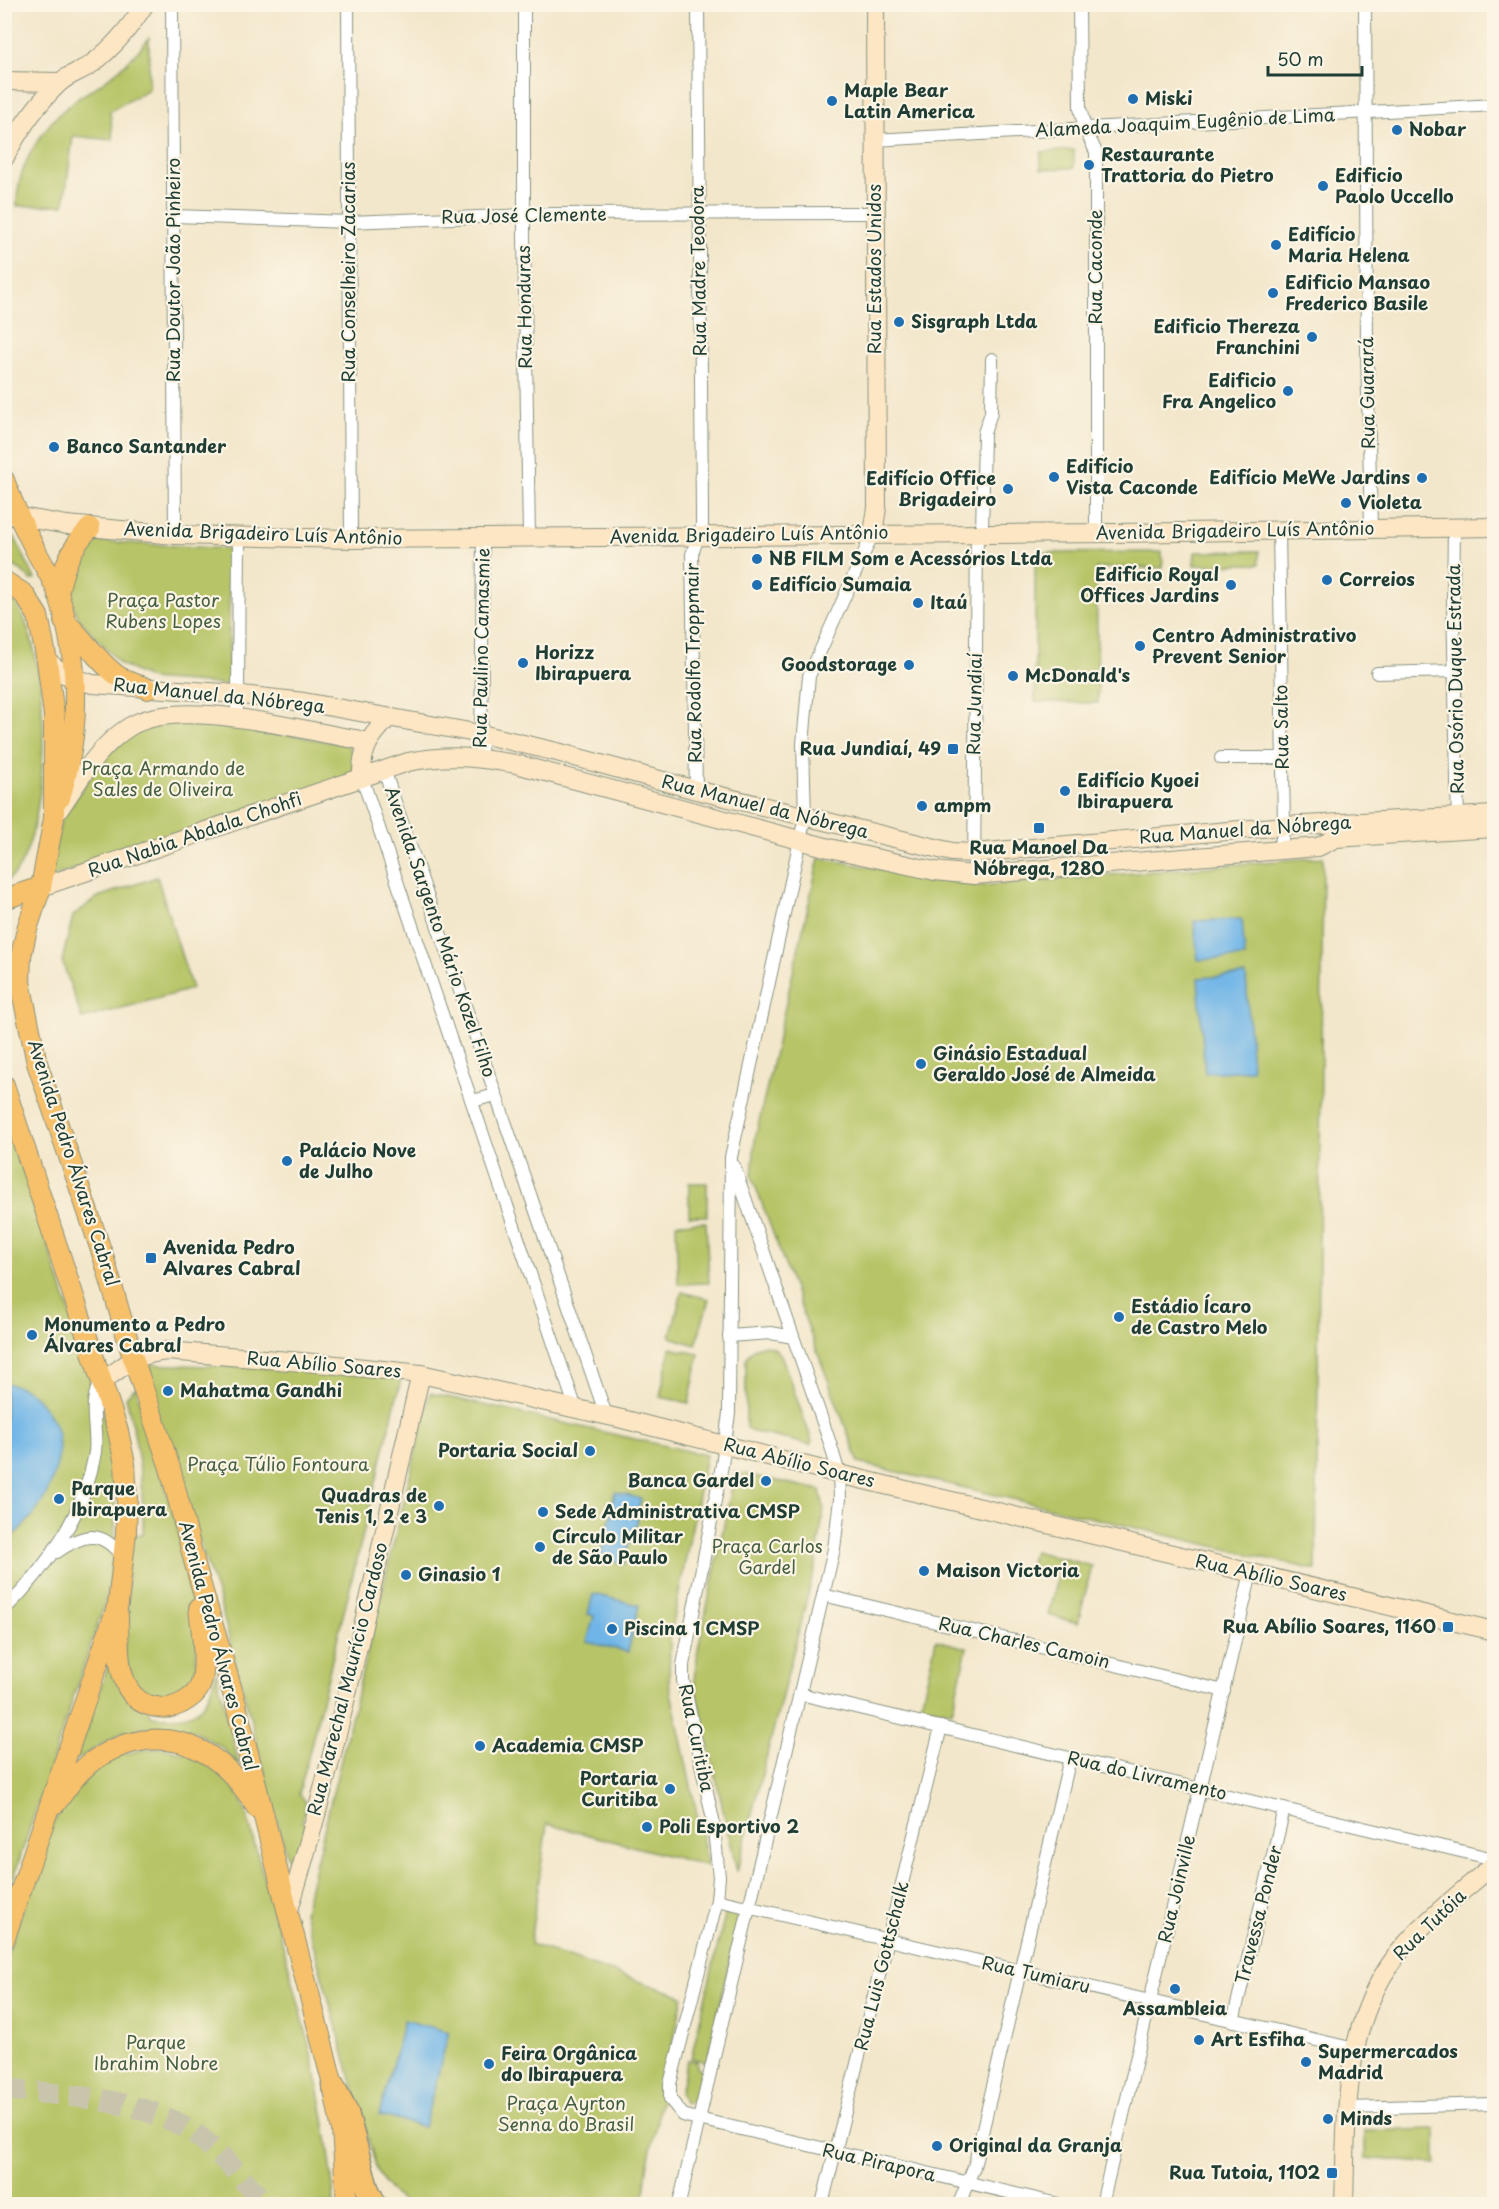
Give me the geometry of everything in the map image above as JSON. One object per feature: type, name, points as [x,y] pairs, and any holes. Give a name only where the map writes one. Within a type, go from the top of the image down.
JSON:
[{"type":"highway","points":[[333,2085],[347,2112],[368,2188],[375,2205]]},
{"type":"main road","points":[[4,480],[11,515],[58,594],[74,678],[75,735],[70,766],[54,818]]},
{"type":"main road","points":[[58,594],[63,568],[68,557],[90,528]]},
{"type":"main road","points":[[4,581],[24,594],[38,616],[54,715],[54,818]]},
{"type":"main road","points":[[64,621],[82,637],[113,672],[121,678],[148,689]]},
{"type":"main road","name":"Avenida Pedro Álvares Cabral","points":[[54,818],[41,887],[21,956],[20,982],[37,1063],[104,1258],[133,1358],[170,1468],[196,1568],[234,1697],[333,2085],[342,2130],[347,2205]]},
{"type":"main road","name":"Rua Nabia Abdala Chohfi","points":[[4,899],[41,887]]},
{"type":"main road","points":[[4,1085],[118,1431],[125,1464],[126,1533],[118,1604],[120,1656],[123,1678],[130,1693],[142,1703],[154,1707],[170,1708],[195,1694],[200,1686],[203,1673],[196,1568]]},
{"type":"main road","points":[[4,1940],[118,1604]]},
{"type":"main road","points":[[45,1820],[82,1769],[97,1758],[115,1748],[136,1741],[159,1739],[180,1742],[199,1749],[218,1762],[234,1775],[266,1824]]},
{"type":"street","points":[[4,159],[26,120],[60,82],[93,63],[110,48],[130,26],[145,4]]},
{"type":"street","name":"Rua Doutor João Pinheiro","points":[[172,4],[175,535]]},
{"type":"street","name":"Rua Conselheiro Zacarias","points":[[348,4],[351,539]]},
{"type":"street","name":"Rua Honduras","points":[[524,4],[524,217],[529,537]]},
{"type":"street","name":"Rua Madre Teodora","points":[[698,4],[702,526],[698,536]]},
{"type":"street","name":"Rua Estados Unidos","points":[[873,533],[877,508],[874,4]]},
{"type":"street","name":"Rua Caconde","points":[[1079,4],[1080,108],[1085,129],[1096,152],[1096,533]]},
{"type":"street","name":"Rua Guarará","points":[[1365,4],[1371,529]]},
{"type":"street","points":[[4,81],[60,82]]},
{"type":"street","name":"Alameda Joaquim Eugênio de Lima","points":[[874,140],[1494,105]]},
{"type":"street","name":"Rua José Clemente","points":[[174,216],[349,222],[524,217],[553,214],[875,213]]},
{"type":"street","name":"Rua Jundiaí","points":[[974,875],[979,533],[984,434],[991,413],[992,359]]},
{"type":"street","name":"Avenida Brigadeiro Luís Antônio","points":[[11,515],[90,528],[175,535],[351,539],[1096,533],[1494,527]]},
{"type":"street","name":"Rua Osório Duque Estrada","points":[[1454,528],[1458,823]]},
{"type":"street","name":"Rua Salto","points":[[1276,852],[1282,839],[1284,826],[1279,530]]},
{"type":"street","name":"Rua Curitiba","points":[[700,2120],[683,2115],[670,2099],[669,2092],[717,1900],[719,1877],[714,1820],[685,1690],[683,1665],[729,1413],[731,1156],[805,817],[804,744],[809,676],[873,533]]},
{"type":"street","name":"Rua Rodolfo Troppmair","points":[[696,790],[692,554],[698,536]]},
{"type":"street","points":[[236,719],[239,537]]},
{"type":"street","name":"Rua Paulino Camasmie","points":[[481,758],[483,538]]},
{"type":"street","name":"Rua Manuel da Nóbrega","points":[[47,661],[58,671],[92,684],[304,702],[481,734],[696,790],[952,852],[974,853],[1284,826],[1458,823],[1494,828]]},
{"type":"street","points":[[1377,673],[1455,670]]},
{"type":"street","name":"Rua Manuel da Nóbrega","points":[[54,818],[93,760],[129,727],[149,718],[178,714],[213,715],[366,742]]},
{"type":"street","points":[[362,778],[366,742],[388,718]]},
{"type":"street","points":[[550,774],[556,752]]},
{"type":"street","name":"Rua Manuel da Nóbrega","points":[[384,770],[438,756],[481,758],[550,774],[800,841],[935,871],[974,875],[1276,852],[1318,847],[1336,838],[1458,823],[1494,815]]},
{"type":"street","points":[[1221,758],[1283,758]]},
{"type":"street","name":"Rua Nabia Abdala Chohfi","points":[[41,887],[384,770]]},
{"type":"street","name":"Avenida Sargento Mário Kozel Filho","points":[[384,770],[606,1415]]},
{"type":"street","name":"Avenida Sargento Mário Kozel Filho","points":[[362,778],[576,1409]]},
{"type":"street","name":"Avenida Sargento Mário Kozel Filho","points":[[471,1101],[496,1095]]},
{"type":"street","points":[[679,2205],[834,1549],[840,1499],[838,1474],[830,1443],[731,1156]]},
{"type":"street","points":[[729,1336],[763,1333],[793,1337]]},
{"type":"street","name":"Rua Abílio Soares","points":[[103,1381],[133,1358],[148,1353],[167,1351],[421,1374],[606,1415],[838,1474],[1494,1631]]},
{"type":"street","name":"Rua Marechal Maurício Cardoso","points":[[288,1913],[334,1746],[421,1374]]},
{"type":"street","points":[[4,1610],[51,1556],[80,1502],[92,1472],[96,1445],[94,1394],[103,1381]]},
{"type":"street","points":[[51,1556],[69,1543],[95,1536],[115,1546],[123,1558]]},
{"type":"street","name":"Rua Joinville","points":[[1102,2205],[1251,1573]]},
{"type":"street","name":"Rua Charles Camoin","points":[[823,1595],[1224,1691]]},
{"type":"street","name":"Rua do Livramento","points":[[800,1694],[1494,1859]]},
{"type":"street","name":"Rua Luis Gottschalk","points":[[822,2205],[940,1727]]},
{"type":"street","points":[[959,2205],[974,2167],[1070,1758]]},
{"type":"street","name":"Travessa Ponder","points":[[1233,2021],[1284,1809]]},
{"type":"street","name":"Rua Tutóia","points":[[1344,2205],[1348,2108],[1358,2030],[1366,2010],[1386,1969],[1406,1944],[1423,1926],[1494,1864]]},
{"type":"street","name":"Rua Tumiaru","points":[[717,1900],[1355,2049]]},
{"type":"street","points":[[1348,2108],[1494,2104]]},
{"type":"street","name":"Rua Pirapora","points":[[700,2120],[1058,2205]]},
{"type":"green space","points":[[149,38],[149,89],[110,111],[113,140],[73,136],[64,205],[17,206],[18,191],[26,162],[41,135],[61,112],[119,69]]},
{"type":"green space","points":[[1074,150],[1074,168],[1041,169],[1041,152]]},
{"type":"green space","points":[[5,530],[15,538],[35,579],[31,580],[21,570],[5,561]]},
{"type":"green space","name":"Praça Pastor Rubens Lopes","points":[[93,541],[229,549],[229,685],[150,679],[120,664],[78,618],[69,592],[77,560]]},
{"type":"green space","points":[[1259,551],[1259,564],[1194,565],[1195,552]]},
{"type":"green space","points":[[1162,552],[1163,568],[1096,568],[1098,703],[1035,702],[1035,553]]},
{"type":"green space","points":[[5,591],[21,613],[33,645],[40,684],[43,727],[42,770],[37,811],[29,845],[17,871],[5,883]]},
{"type":"green space","name":"Praça Armando de Sales de Oliveira","points":[[211,721],[348,745],[354,758],[353,776],[48,878],[61,820],[105,755],[149,722]]},
{"type":"green space","points":[[1323,857],[1316,1570],[859,1463],[752,1177],[755,1139],[819,858],[977,886]]},
{"type":"green space","points":[[157,877],[192,989],[82,1019],[62,961],[73,916],[98,897]]},
{"type":"green space","name":"Parque Ibirapuera","points":[[5,1114],[105,1420],[114,1486],[115,1530],[107,1596],[5,1903]]},
{"type":"green space","points":[[689,1183],[707,1183],[707,1216],[689,1216]]},
{"type":"green space","points":[[706,1222],[709,1283],[678,1284],[676,1223]]},
{"type":"green space","points":[[682,1292],[709,1299],[696,1345],[670,1337]]},
{"type":"green space","points":[[765,1345],[774,1348],[781,1355],[812,1441],[810,1445],[750,1431],[746,1428],[746,1359],[753,1349]]},
{"type":"green space","points":[[670,1348],[699,1354],[689,1403],[660,1397]]},
{"type":"green space","name":"Praça Túlio Fontoura","points":[[139,1364],[323,1369],[402,1376],[299,1794],[306,1802],[302,1822],[306,1823],[295,1864],[289,1864],[219,1600]]},
{"type":"green space","points":[[136,1387],[188,1564],[197,1650],[195,1684],[171,1702],[138,1694],[124,1655],[129,1536],[143,1535],[139,1466],[126,1397]]},
{"type":"green space","name":"Praça Ayrton Senna do Brasil","points":[[430,1393],[706,1455],[670,1639],[669,1683],[708,1866],[547,1824],[530,1944],[683,1996],[647,2168],[643,2204],[406,2204],[392,2193],[378,2174],[304,1912]]},
{"type":"green space","name":"Praça Carlos Gardel","points":[[735,1472],[820,1490],[824,1508],[816,1563],[737,1872],[694,1680],[698,1650]]},
{"type":"green space","points":[[1034,1551],[1060,1558],[1057,1572],[1030,1566]]},
{"type":"green space","points":[[1062,1558],[1092,1566],[1078,1623],[1048,1615]]},
{"type":"green space","points":[[936,1640],[967,1648],[952,1712],[921,1705]]},
{"type":"green space","points":[[111,1657],[152,1716],[178,1717],[196,1711],[208,1696],[216,1671],[239,1765],[220,1746],[195,1732],[159,1726],[122,1732],[76,1760]]},
{"type":"green space","name":"Parque Ibrahim Nobre","points":[[164,1748],[188,1754],[210,1765],[228,1781],[244,1806],[314,2066],[330,2158],[334,2204],[5,2204],[5,1961],[51,1827],[63,1804],[100,1765],[120,1755]]},
{"type":"green space","points":[[729,1907],[736,1908],[740,1914],[707,2062],[691,2058],[725,1915]]},
{"type":"green space","points":[[687,2060],[697,2061],[697,2067],[702,2070],[693,2102],[684,2103],[680,2093]]},
{"type":"green space","points":[[1436,2129],[1436,2164],[1365,2158],[1365,2131]]},
{"type":"water","points":[[1242,919],[1245,957],[1198,960],[1194,921]]},
{"type":"water","points":[[1246,975],[1252,1070],[1205,1073],[1198,978]]},
{"type":"water","points":[[5,1383],[28,1391],[41,1403],[55,1425],[59,1450],[53,1477],[42,1503],[14,1535],[5,1540]]},
{"type":"water","points":[[615,1492],[641,1499],[637,1515],[611,1508]]},
{"type":"water","points":[[612,1512],[638,1518],[636,1528],[633,1528],[624,1564],[600,1557]]},
{"type":"water","name":"Piscina 1 CMSP","points":[[593,1594],[639,1605],[628,1652],[587,1642],[594,1616],[588,1614]]},
{"type":"water","points":[[404,2020],[449,2032],[424,2127],[379,2115]]},
{"type":"tunnel","points":[[4,2089],[103,2100],[152,2113],[174,2122],[194,2133],[214,2149],[265,2204]]},
{"type":"place","name":"Miski","points":[[1133,99]]},
{"type":"place","name":"Maple Bear Latin America","points":[[832,101]]},
{"type":"place","name":"Nobar","points":[[1397,130]]},
{"type":"place","name":"Restaurante Trattoria do Pietro","points":[[1089,165]]},
{"type":"place","name":"Edificio Paolo Uccello","points":[[1323,186]]},
{"type":"place","name":"Edifício Maria Helena","points":[[1276,245]]},
{"type":"place","name":"Edificio Mansao Frederico Basile","points":[[1273,293]]},
{"type":"place","name":"Sisgraph Ltda","points":[[899,322]]},
{"type":"place","name":"Edificio Thereza Franchini","points":[[1312,337]]},
{"type":"place","name":"Edificio Fra Angelico","points":[[1288,391]]},
{"type":"place","name":"Banco Santander","points":[[54,447]]},
{"type":"place","name":"Edifício Vista Caconde","points":[[1054,477]]},
{"type":"place","name":"Edifício MeWe Jardins","points":[[1422,478]]},
{"type":"place","name":"Edifício Office Brigadeiro","points":[[1008,489]]},
{"type":"place","name":"Violeta","points":[[1346,503]]},
{"type":"place","name":"NB FILM Som e Acessórios Ltda","points":[[757,559]]},
{"type":"place","name":"Correios","points":[[1327,580]]},
{"type":"place","name":"Edifício Sumaia","points":[[757,585]]},
{"type":"place","name":"Edifício Royal Offices Jardins","points":[[1231,585]]},
{"type":"place","name":"Itaú","points":[[918,603]]},
{"type":"place","name":"Centro Administrativo Prevent Senior","points":[[1140,646]]},
{"type":"place","name":"Horizz Ibirapuera","points":[[523,663]]},
{"type":"place","name":"Goodstorage","points":[[909,665]]},
{"type":"place","name":"McDonald's","points":[[1013,676]]},
{"type":"place","name":"Rua Jundiaí, 49","points":[[953,749]]},
{"type":"place","name":"Edifício Kyoei Ibirapuera","points":[[1065,791]]},
{"type":"place","name":"ampm","points":[[922,806]]},
{"type":"place","name":"Rua Manoel Da Nóbrega, 1280","points":[[1039,828]]},
{"type":"place","name":"Ginásio Estadual Geraldo José de Almeida","points":[[921,1064]]},
{"type":"place","name":"Palácio Nove de Julho","points":[[287,1161]]},
{"type":"place","name":"Avenida Pedro Alvares Cabral","points":[[151,1258]]},
{"type":"place","name":"Estádio Ícaro de Castro Melo","points":[[1119,1317]]},
{"type":"place","name":"Monumento a Pedro Álvares Cabral","points":[[32,1335]]},
{"type":"place","name":"Mahatma Gandhi","points":[[168,1391]]},
{"type":"place","name":"Portaria Social","points":[[590,1451]]},
{"type":"place","name":"Banca Gardel","points":[[766,1481]]},
{"type":"place","name":"Parque Ibirapuera","points":[[59,1499]]},
{"type":"place","name":"Quadras de Tenis 1, 2 e 3","points":[[439,1506]]},
{"type":"place","name":"Sede Administrativa CMSP","points":[[543,1512]]},
{"type":"place","name":"Círculo Militar de São Paulo","points":[[540,1547]]},
{"type":"place","name":"Maison Victoria","points":[[924,1571]]},
{"type":"place","name":"Ginasio 1","points":[[406,1575]]},
{"type":"place","name":"Rua Abílio Soares, 1160","points":[[1448,1627]]},
{"type":"place","name":"Piscina 1 CMSP","points":[[612,1629]]},
{"type":"place","name":"Academia CMSP","points":[[480,1746]]},
{"type":"place","name":"Portaria Curitiba","points":[[670,1789]]},
{"type":"place","name":"Poli Esportivo 2","points":[[647,1827]]},
{"type":"place","name":"Assambleia","points":[[1175,1989]]},
{"type":"place","name":"Art Esfiha","points":[[1199,2040]]},
{"type":"place","name":"Supermercados Madrid","points":[[1306,2062]]},
{"type":"place","name":"Feira Orgânica do Ibirapuera","points":[[489,2064]]},
{"type":"place","name":"Minds","points":[[1328,2119]]},
{"type":"place","name":"Original da Granja","points":[[937,2146]]},
{"type":"place","name":"Rua Tutoia, 1102","points":[[1332,2173]]}]
